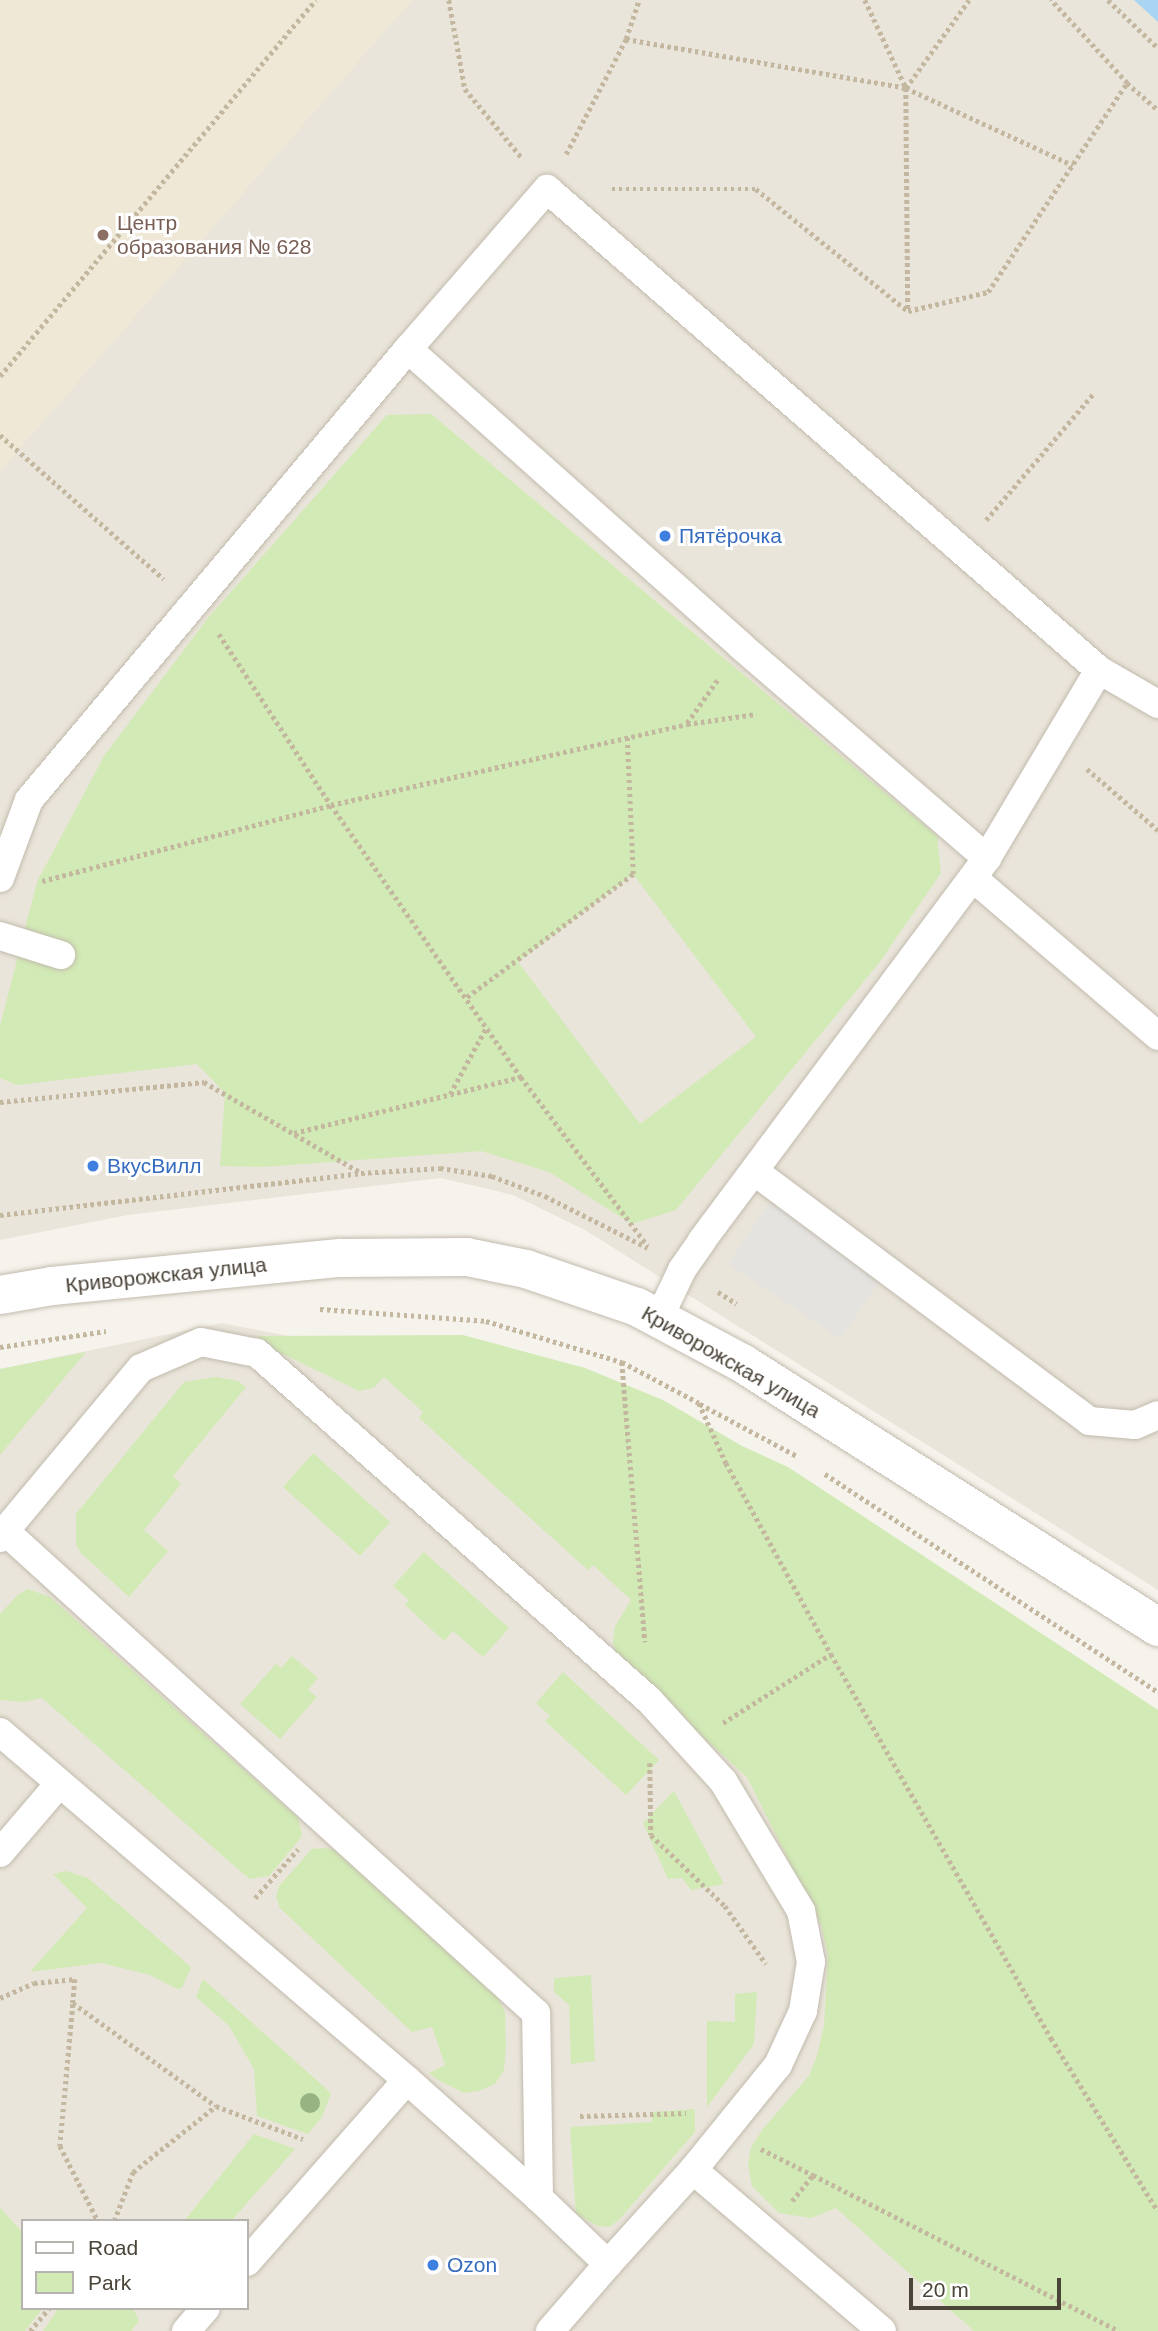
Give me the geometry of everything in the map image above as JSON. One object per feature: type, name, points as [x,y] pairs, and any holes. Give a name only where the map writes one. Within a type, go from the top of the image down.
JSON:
[{"type":"street","name":"Криворожская улица","points":[[0,1295],[52,1286],[340,1258],[467,1257],[526,1269],[659,1318],[742,1363],[1158,1628]]},
{"type":"lane","points":[[0,878],[29,800],[408,349],[547,189],[1100,670],[1158,705]]},
{"type":"lane","points":[[408,349],[812,707],[1158,1036]]},
{"type":"lane","points":[[659,1318],[682,1270],[980,868],[1100,670]]},
{"type":"lane","points":[[0,936],[61,955]]},
{"type":"lane","points":[[754,1171],[1089,1421],[1135,1425],[1158,1415]]},
{"type":"lane","points":[[539,2198],[536,2013],[324,1819],[3,1534],[141,1368],[201,1342],[257,1353],[649,1700],[723,1781],[801,1912],[811,1962],[803,2011],[778,2066],[693,2170],[550,2331]]},
{"type":"lane","points":[[0,1732],[58,1785],[407,2080],[608,2264]]},
{"type":"lane","points":[[0,1853],[58,1785]]},
{"type":"lane","points":[[248,2261],[407,2080]]},
{"type":"lane","points":[[693,2170],[768,2231],[882,2331]]},
{"type":"lane","points":[[186,2331],[204,2310]]},
{"type":"path","points":[[0,376],[316,0]]},
{"type":"path","points":[[449,0],[465,89],[547,189]]},
{"type":"path","points":[[547,189],[626,39],[639,0]]},
{"type":"path","points":[[865,0],[906,88],[908,312]]},
{"type":"path","points":[[906,88],[969,0]]},
{"type":"path","points":[[1051,0],[1127,83],[1158,110]]},
{"type":"path","points":[[1108,0],[1158,48]]},
{"type":"path","points":[[626,39],[906,88],[1073,165]]},
{"type":"path","points":[[908,312],[988,292],[1127,83]]},
{"type":"path","points":[[547,189],[756,189],[908,312]]},
{"type":"path","points":[[961,550],[1094,393]]},
{"type":"path","points":[[0,435],[208,618],[331,805],[521,1076],[650,1250],[545,1196],[492,1175],[440,1168],[361,1173],[0,1215]]},
{"type":"path","points":[[687,724],[741,646]]},
{"type":"path","points":[[37,882],[331,805],[627,737],[687,724],[812,707]]},
{"type":"path","points":[[467,997],[633,874],[627,737]]},
{"type":"path","points":[[1056,743],[1158,830]]},
{"type":"path","points":[[450,1095],[487,1027]]},
{"type":"path","points":[[293,1133],[521,1076]]},
{"type":"path","points":[[0,1102],[204,1082],[361,1173]]},
{"type":"path","points":[[307,1310],[486,1321],[622,1362],[799,1458]]},
{"type":"path","points":[[0,1347],[119,1329]]},
{"type":"path","points":[[622,1362],[649,1700],[651,1835],[725,1906],[766,1962],[766,1975]]},
{"type":"path","points":[[699,1403],[726,1463],[831,1654],[1044,2026],[1158,2211]]},
{"type":"path","points":[[822,1473],[1158,1692]]},
{"type":"path","points":[[689,1745],[831,1654]]},
{"type":"path","points":[[228,1929],[324,1819]]},
{"type":"path","points":[[0,1998],[34,1983],[75,1979],[60,2146],[97,2219]]},
{"type":"path","points":[[74,2003],[216,2106],[344,2154]]},
{"type":"path","points":[[115,2219],[133,2172],[216,2106]]},
{"type":"path","points":[[537,2117],[697,2112]]},
{"type":"path","points":[[726,2131],[1119,2331]]},
{"type":"path","points":[[768,2231],[813,2175]]},
{"type":"path","points":[[30,2331],[47,2310]]},
{"type":"shaded area","points":[[0,0],[1158,0],[1158,1590],[585,1230],[513,1195],[441,1178],[128,1215],[0,1240]]},
{"type":"shaded area","name":"Центр образования № 628","points":[[0,0],[412,0],[0,471]]},
{"type":"shaded area","points":[[783,1181],[896,1256],[841,1339],[728,1264]]},
{"type":"shaded area","points":[[222,1323],[309,1340],[397,1349],[816,1755],[1118,2331],[0,2331],[0,1369]]},
{"type":"green space","points":[[431,414],[937,836],[941,873],[879,963],[676,1210],[632,1224],[549,1172],[481,1151],[263,1167],[220,1166],[225,1093],[197,1064],[17,1085],[0,1078],[0,1026],[37,882],[104,756],[208,618],[387,415]],"holes":[[[633,874],[756,1037],[640,1124],[518,962]]]},
{"type":"green space","points":[[463,1335],[585,1368],[663,1400],[742,1446],[788,1467],[1158,1710],[1158,2331],[974,2331],[836,2208],[811,2218],[779,2213],[752,2186],[748,2165],[751,2147],[762,2130],[809,2076],[817,2056],[824,2025],[828,1955],[821,1925],[747,1777],[618,1660],[613,1642],[615,1626],[631,1600],[593,1565],[588,1570],[419,1418],[423,1412],[384,1377],[373,1388],[359,1391],[279,1352],[248,1347],[259,1336]]},
{"type":"green space","points":[[86,1352],[0,1455],[0,1369]]},
{"type":"green space","points":[[216,1377],[238,1381],[246,1387],[173,1476],[181,1484],[144,1530],[168,1551],[129,1597],[81,1553],[76,1545],[76,1514],[184,1382]]},
{"type":"green space","points":[[313,1453],[390,1522],[360,1556],[283,1487]]},
{"type":"green space","points":[[424,1552],[509,1628],[483,1657],[453,1631],[444,1641],[405,1605],[409,1600],[393,1586]]},
{"type":"green space","points":[[28,1589],[50,1597],[298,1818],[302,1834],[300,1839],[269,1876],[250,1879],[42,1698],[24,1702],[0,1700],[0,1614],[18,1595]]},
{"type":"green space","points":[[292,1656],[318,1678],[308,1690],[317,1697],[280,1739],[240,1704],[276,1664],[281,1668]]},
{"type":"green space","points":[[563,1672],[659,1760],[626,1795],[545,1721],[550,1716],[536,1703]]},
{"type":"green space","points":[[674,1791],[724,1884],[691,1890],[682,1878],[668,1879],[643,1823]]},
{"type":"green space","points":[[312,1849],[334,1850],[498,1998],[505,2012],[506,2048],[504,2070],[495,2084],[479,2091],[464,2093],[429,2073],[445,2065],[432,2027],[412,2032],[280,1908],[276,1897],[279,1886]]},
{"type":"green space","points":[[66,1871],[88,1878],[191,1967],[182,1988],[177,1989],[150,1975],[101,1963],[30,1972],[87,1908],[53,1874]]},
{"type":"green space","points":[[591,1975],[595,2061],[571,2064],[569,2005],[554,1992],[554,1978]]},
{"type":"green space","points":[[203,1979],[331,2093],[322,2117],[308,2134],[257,2116],[254,2069],[229,2026],[196,1997]]},
{"type":"green space","points":[[757,1992],[754,2044],[707,2107],[707,2021],[735,2022],[735,1994]]},
{"type":"green space","points":[[695,2109],[695,2132],[619,2220],[609,2227],[598,2226],[576,2214],[570,2127],[652,2122],[652,2112]]},
{"type":"green space","points":[[254,2134],[295,2149],[233,2219],[186,2219]]},
{"type":"green space","points":[[0,2208],[21,2231],[21,2310],[41,2310],[25,2331],[0,2331]]},
{"type":"green space","points":[[58,2310],[134,2310],[139,2321],[131,2331],[43,2331]]},
{"type":"water","points":[[1134,0],[1158,0],[1158,22]]},
{"type":"place","name":"Центр образования № 628","points":[[103,235]]},
{"type":"place","name":"Пятёрочка","points":[[665,536]]},
{"type":"place","name":"ВкусВилл","points":[[93,1166]]},
{"type":"place","name":"Ozon","points":[[433,2265]]}]
